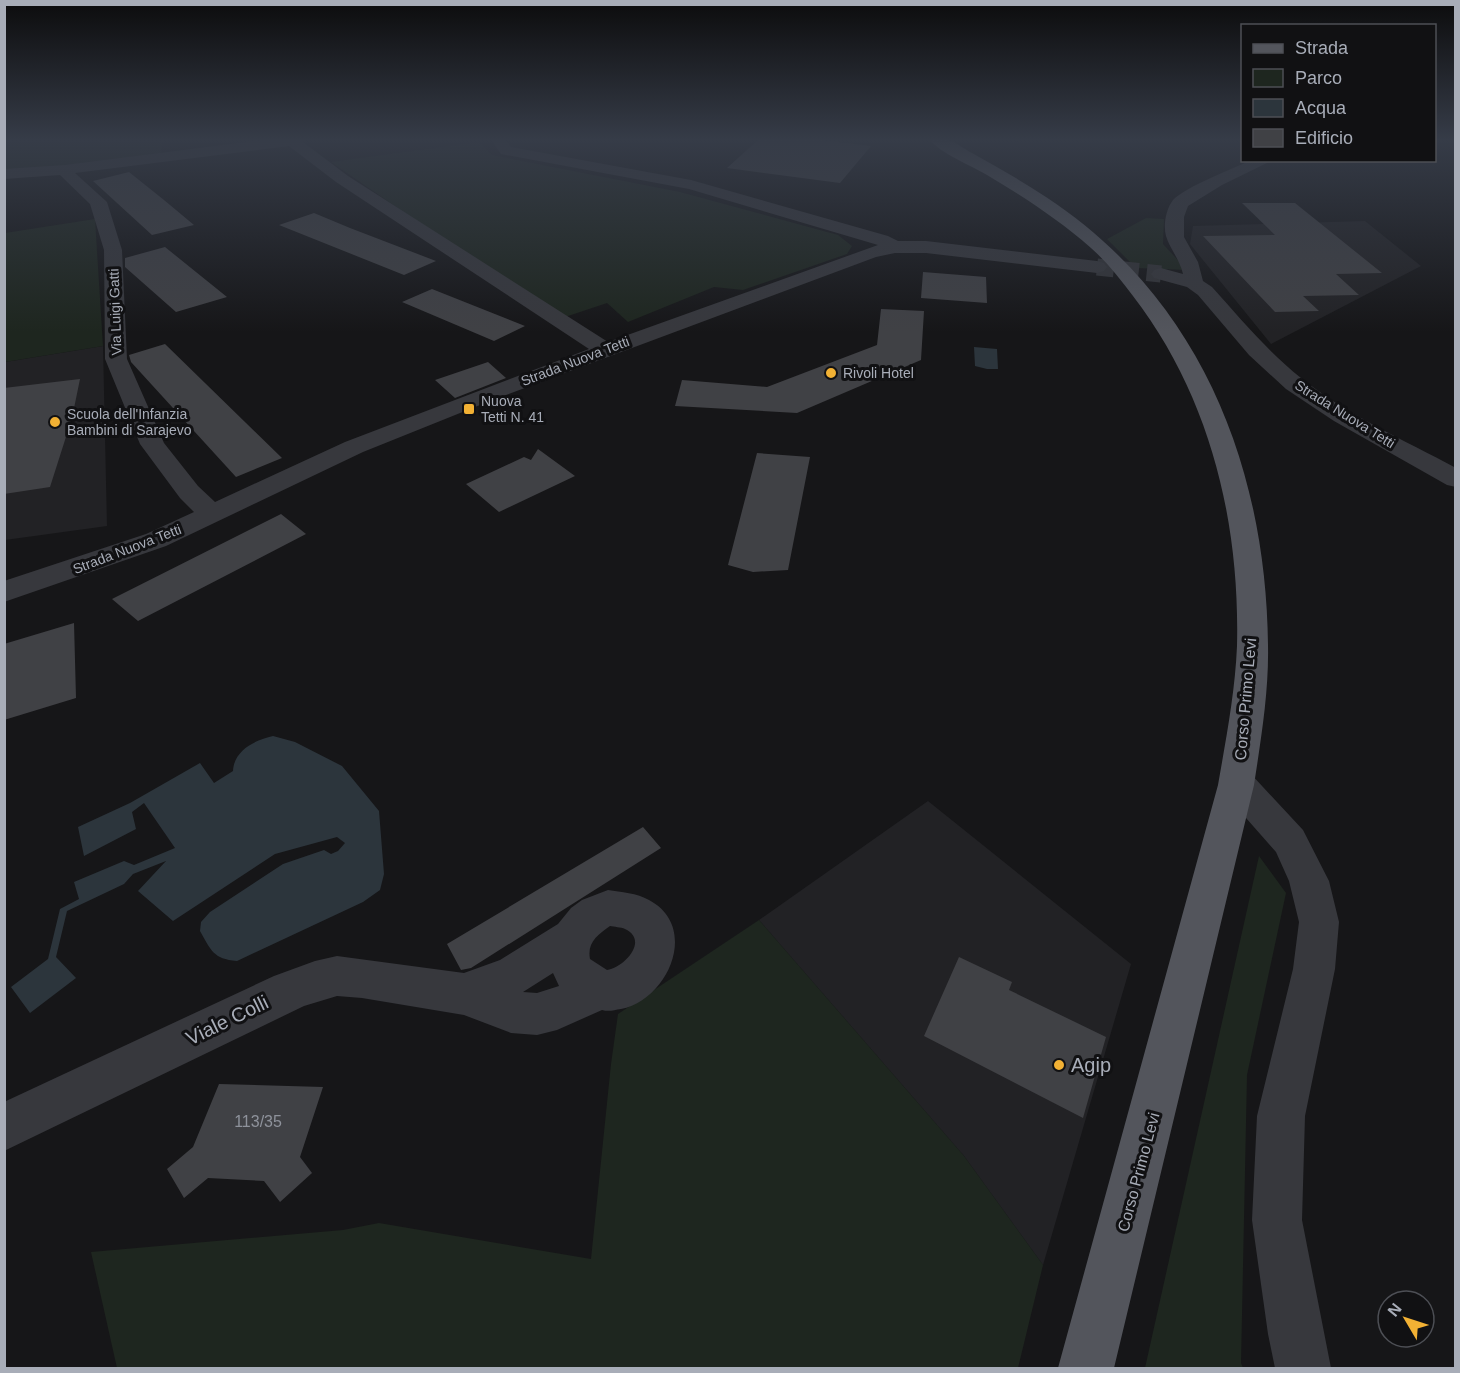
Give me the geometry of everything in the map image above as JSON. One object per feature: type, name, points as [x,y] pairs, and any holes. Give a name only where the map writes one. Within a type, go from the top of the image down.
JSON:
[{"type":"main road","name":"Corso Primo Levi","points":[[1041,204],[1080,231],[1116,261],[1166,327],[1201,387],[1218,424],[1230,460],[1246,527],[1251,582],[1252,655],[1247,716],[1236,783],[1148,1135],[1086,1368]]},
{"type":"street","name":"Via Luigi Gatti","points":[[99,204],[113,250],[116,359],[152,444],[189,492],[212,514]]},
{"type":"street","points":[[381,204],[605,350]]},
{"type":"street","points":[[757,204],[882,240],[895,246]]},
{"type":"street","points":[[1180,204],[1172,228],[1178,246],[1194,272],[1194,283]]},
{"type":"street","name":"Strada Nuova Tetti","points":[[4,592],[124,553],[354,447],[803,276],[895,246],[942,248],[1097,267]]},
{"type":"street","name":"Strada Nuova Tetti","points":[[1161,274],[1194,283],[1205,291],[1257,350],[1294,384],[1343,416],[1455,479]]},
{"type":"street","points":[[1236,783],[1290,841],[1309,881],[1319,922],[1314,969],[1281,1116],[1277,1220],[1295,1334],[1304,1368]]},
{"type":"street","points":[[608,908],[622,908],[646,919],[653,929],[656,954],[651,966],[629,985],[614,990],[600,989],[587,984],[573,970],[568,951],[571,938],[586,919],[608,908]]},
{"type":"street","name":"Viale Colli","points":[[464,994],[514,975],[571,938]]},
{"type":"street","name":"Viale Colli","points":[[4,1127],[315,981],[337,976],[464,994],[511,1012],[537,1014],[557,1010],[600,989]]},
{"type":"shaded area","points":[[1365,221],[1421,266],[1271,344],[1190,244],[1193,226]]},
{"type":"shaded area","name":"Scuola dell'Infanzia Bambini di Sarajevo","points":[[103,346],[107,526],[5,540],[5,362]]},
{"type":"shaded area","points":[[928,801],[1131,964],[1043,1265],[964,1156],[759,920]]},
{"type":"green space","points":[[392,204],[724,204],[838,235],[852,246],[847,254],[743,290],[714,287],[628,322],[607,303],[559,319]]},
{"type":"green space","points":[[1146,218],[1164,219],[1163,244],[1187,270],[1136,268],[1107,239]]},
{"type":"green space","points":[[95,219],[103,346],[5,362],[5,233]]},
{"type":"green space","points":[[1259,856],[1286,893],[1247,1075],[1241,1363],[1243,1368],[1145,1368]]},
{"type":"green space","points":[[759,920],[964,1156],[1043,1265],[1018,1368],[117,1368],[91,1252],[343,1230],[379,1223],[591,1259],[618,1014]]},
{"type":"water","points":[[974,347],[997,349],[998,369],[975,366]]},
{"type":"water","points":[[273,736],[295,742],[342,766],[379,811],[384,874],[380,890],[363,902],[237,961],[229,960],[214,952],[200,931],[201,922],[210,912],[283,864],[324,850],[331,854],[338,851],[345,843],[337,837],[275,854],[173,921],[138,891],[166,861],[133,874],[124,884],[67,911],[56,957],[76,978],[30,1013],[11,987],[48,959],[60,909],[79,899],[74,882],[124,861],[134,865],[175,848],[144,803],[132,812],[136,829],[84,856],[78,827],[130,803],[200,763],[214,783],[233,771],[237,757],[247,747]]},
{"type":"building","points":[[118,204],[168,204],[194,225],[152,235]]},
{"type":"building","points":[[1243,204],[1296,204],[1382,273],[1336,274],[1359,295],[1303,296],[1319,311],[1275,312],[1203,236],[1275,235]]},
{"type":"building","points":[[314,213],[436,261],[404,275],[279,225]]},
{"type":"building","points":[[165,247],[227,297],[176,312],[125,267],[125,258]]},
{"type":"building","points":[[923,272],[986,277],[987,303],[921,298]]},
{"type":"building","points":[[432,289],[525,326],[494,341],[402,302]]},
{"type":"building","points":[[881,309],[924,311],[921,360],[797,413],[675,406],[682,380],[767,387],[877,345]]},
{"type":"building","points":[[165,344],[282,458],[236,477],[131,362],[129,355]]},
{"type":"building","points":[[488,362],[506,378],[455,398],[435,380]]},
{"type":"building","points":[[80,379],[72,418],[50,487],[4,494],[4,388]]},
{"type":"building","points":[[538,449],[575,476],[499,512],[466,484],[524,457],[531,460]]},
{"type":"building","points":[[757,453],[810,457],[788,570],[753,572],[728,565]]},
{"type":"building","points":[[281,514],[306,534],[138,621],[112,599]]},
{"type":"building","points":[[74,623],[76,698],[4,720],[4,644]]},
{"type":"building","points":[[643,827],[661,848],[471,968],[461,970],[447,944]]},
{"type":"building","points":[[959,957],[1012,982],[1009,990],[1106,1037],[1083,1118],[924,1036]]},
{"type":"building","points":[[219,1084],[323,1087],[300,1157],[312,1173],[280,1202],[264,1181],[208,1178],[184,1198],[167,1169],[193,1147]]},
{"type":"tunnel","points":[[1097,267],[1161,274]]},
{"type":"place","name":"Rivoli Hotel","points":[[831,373]]},
{"type":"place","name":"Nuova Tetti N. 41","points":[[469,409]]},
{"type":"place","name":"Scuola dell'Infanzia Bambini di Sarajevo","points":[[55,422]]},
{"type":"place","name":"Agip","points":[[1059,1065]]}]
